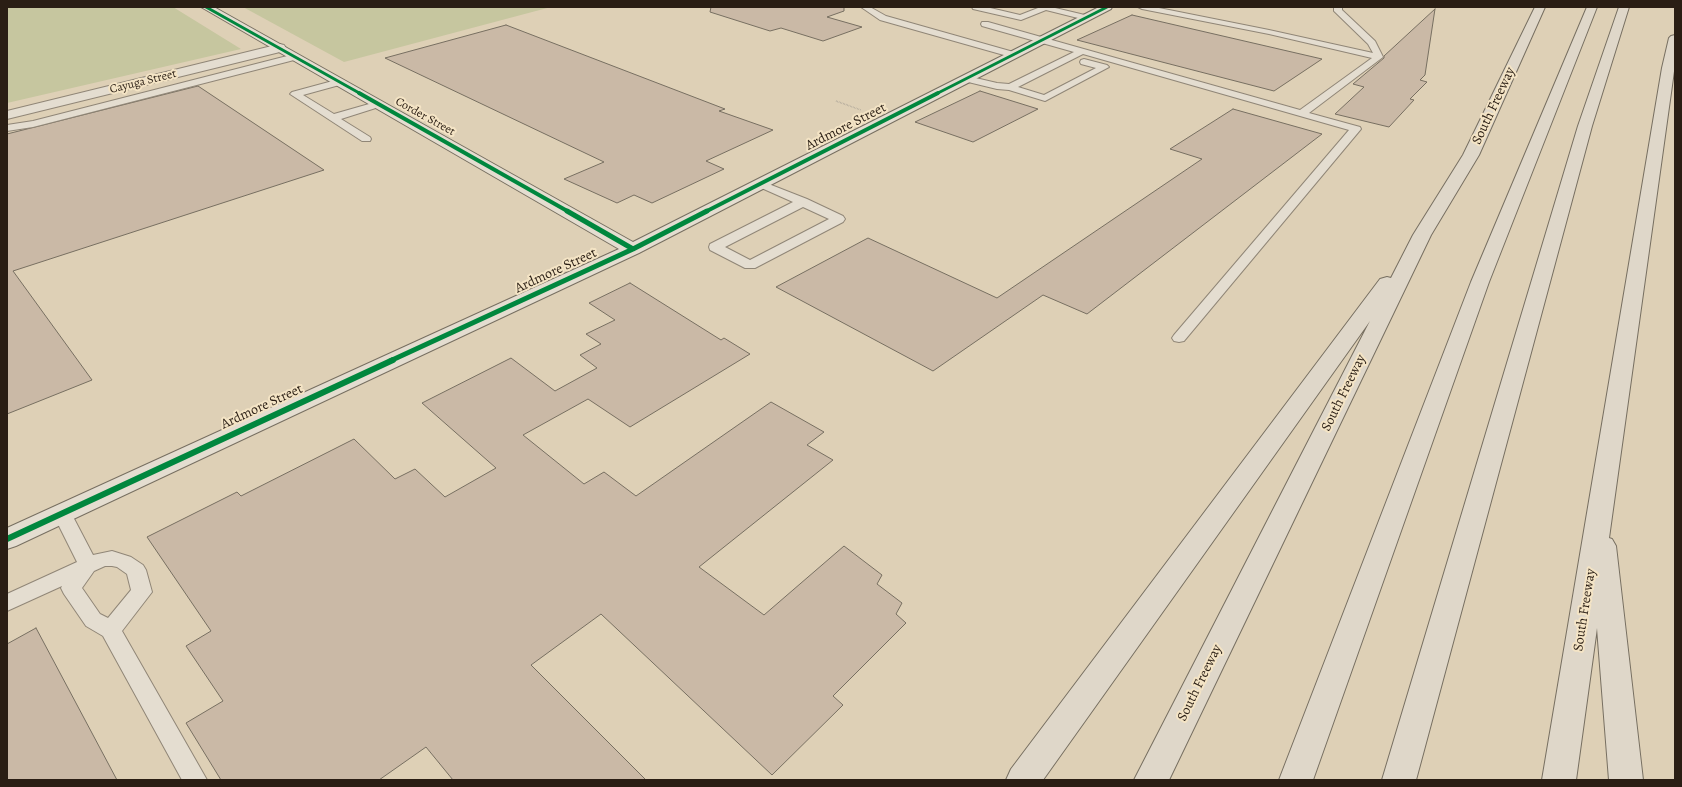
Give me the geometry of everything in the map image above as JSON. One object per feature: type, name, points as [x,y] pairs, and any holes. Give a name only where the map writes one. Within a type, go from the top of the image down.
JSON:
[{"type":"highway","name":"South Freeway","points":[[1151,780],[1169,747],[1422,235],[1471,154],[1540,7]]},
{"type":"highway","points":[[1296,780],[1480,282],[1592,7]]},
{"type":"highway","points":[[1400,780],[1585,126],[1624,7]]},
{"type":"highway","name":"South Freeway","points":[[1559,780],[1668,68],[1675,38]]},
{"type":"highway","points":[[1023,780],[1422,235]]},
{"type":"highway","points":[[1600,515],[1626,780]]},
{"type":"street","name":"Corder Street","points":[[206,7],[633,249]]},
{"type":"street","name":"Ardmore Street","points":[[7,539],[633,249],[1107,7]]},
{"type":"street","name":"Cayuga Street","points":[[7,115],[280,48]]},
{"type":"lane","points":[[865,7],[883,18],[1014,54]]},
{"type":"lane","points":[[976,7],[1021,18],[1043,8],[1086,18]]},
{"type":"lane","points":[[1142,7],[1269,32],[1379,57]]},
{"type":"lane","points":[[1338,7],[1338,11],[1372,43],[1379,57]]},
{"type":"lane","points":[[985,24],[1356,129],[1179,338]]},
{"type":"lane","points":[[1010,87],[1083,51]]},
{"type":"lane","points":[[7,128],[33,124],[295,57]]},
{"type":"lane","points":[[1302,113],[1379,57]]},
{"type":"lane","points":[[966,78],[997,86],[1010,87],[1045,98],[1104,67],[1069,58]]},
{"type":"lane","points":[[340,82],[295,94],[366,139]]},
{"type":"lane","points":[[333,118],[378,104]]},
{"type":"lane","points":[[761,184],[802,202],[839,219],[750,265],[715,247],[802,202]]},
{"type":"lane","points":[[62,514],[88,565]]},
{"type":"lane","points":[[7,603],[88,565],[103,559],[112,558],[124,562],[136,570],[142,592],[110,630]]},
{"type":"lane","points":[[88,565],[71,588],[93,620],[110,630],[195,780]]},
{"type":"green space","points":[[7,7],[173,7],[241,49],[7,103]]},
{"type":"green space","points":[[243,7],[551,7],[344,62]]},
{"type":"building","points":[[711,7],[844,7],[844,11],[827,17],[862,27],[823,41],[781,28],[770,31],[710,12]]},
{"type":"building","points":[[1435,9],[1425,75],[1420,80],[1427,82],[1410,99],[1414,100],[1389,127],[1335,114],[1364,87],[1353,84],[1384,58],[1384,56]]},
{"type":"building","points":[[1132,15],[1322,59],[1274,91],[1077,40]]},
{"type":"building","points":[[506,25],[725,109],[719,111],[773,130],[706,161],[724,169],[652,203],[634,195],[617,203],[564,179],[604,162],[385,58]]},
{"type":"building","points":[[198,86],[324,170],[13,271],[92,380],[7,414],[7,134]]},
{"type":"building","points":[[980,91],[1038,109],[973,142],[915,122]]},
{"type":"building","points":[[1233,109],[1322,134],[1087,314],[1043,295],[933,371],[776,287],[868,238],[997,298],[1202,159],[1170,149]]},
{"type":"building","points":[[630,283],[721,340],[724,338],[750,354],[630,427],[588,399],[523,435],[584,484],[604,472],[636,496],[771,402],[824,432],[807,445],[833,460],[699,567],[764,615],[844,546],[882,575],[877,584],[902,603],[896,614],[906,623],[833,696],[843,705],[772,775],[601,614],[531,665],[646,780],[453,780],[426,747],[379,780],[221,780],[186,723],[223,701],[186,646],[211,631],[147,537],[237,492],[241,496],[354,439],[395,479],[415,469],[445,497],[496,468],[422,403],[511,358],[555,391],[597,368],[580,355],[601,344],[586,334],[615,320],[589,303]]},
{"type":"building","points":[[36,628],[117,780],[7,780],[7,644]]},
{"type":"cycle path","points":[[206,7],[633,249]]},
{"type":"cycle path","points":[[7,539],[633,249],[1107,7]]}]
